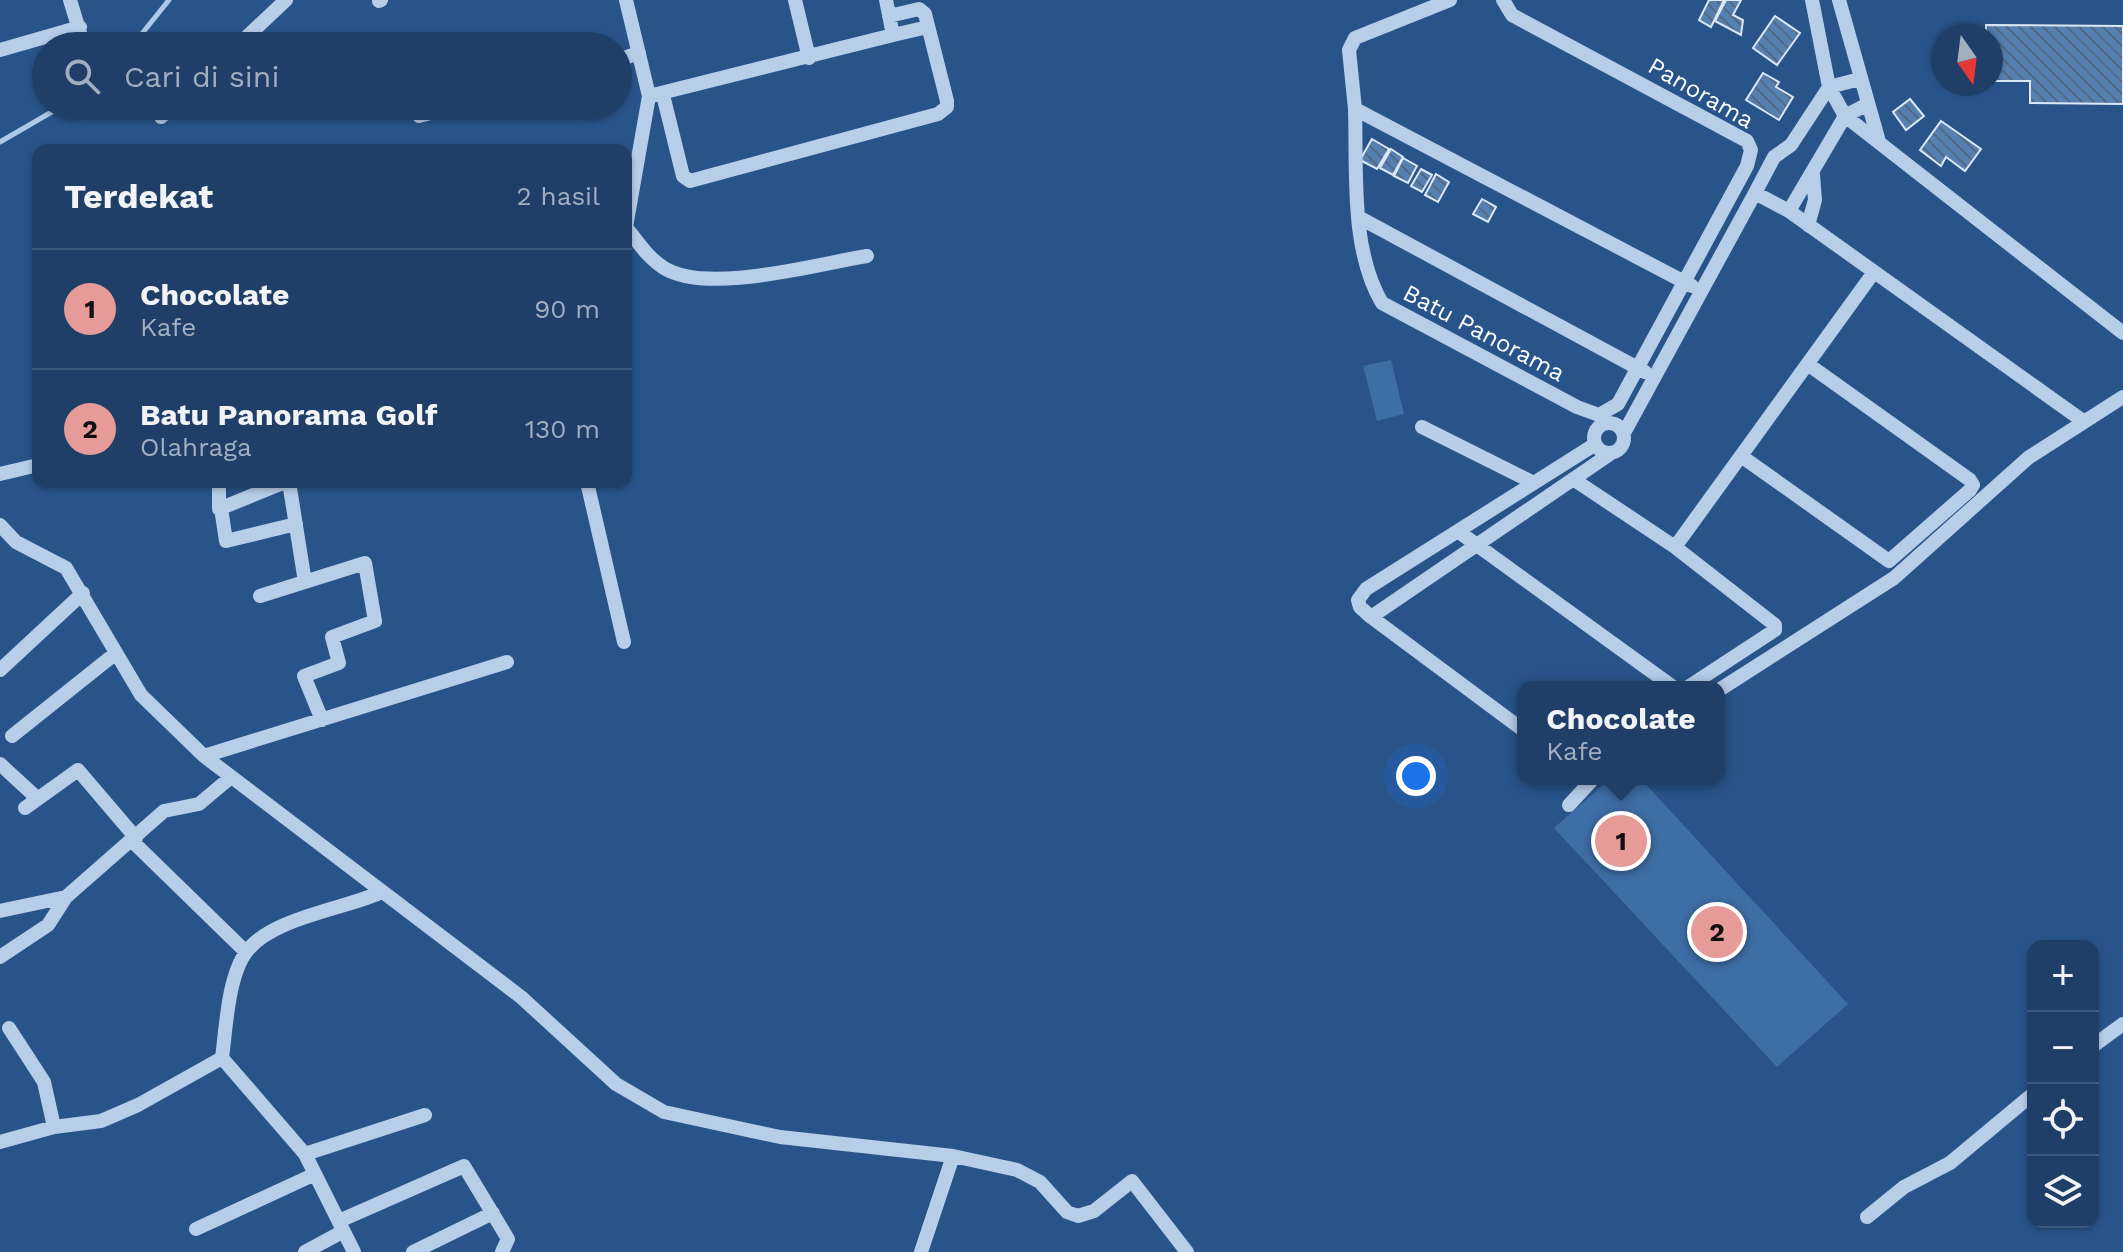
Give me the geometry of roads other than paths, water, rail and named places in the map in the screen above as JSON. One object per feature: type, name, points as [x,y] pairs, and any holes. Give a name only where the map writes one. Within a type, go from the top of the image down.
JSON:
[{"type":"street","points":[[70,0],[81,32]]},
{"type":"street","points":[[252,32],[286,0]]},
{"type":"street","points":[[626,0],[639,53],[684,179],[694,181],[943,111],[947,101],[925,14],[919,9],[889,16]]},
{"type":"street","points":[[795,0],[809,58]]},
{"type":"street","points":[[886,0],[893,35]]},
{"type":"street","name":"Batu Panorama","points":[[1450,0],[1355,38],[1349,50],[1360,218],[1367,271],[1387,308],[1599,421]]},
{"type":"street","name":"Panorama","points":[[1503,0],[1512,15],[1747,141],[1751,150],[1747,166],[1685,281]]},
{"type":"street","points":[[1812,0],[1829,87],[1845,116],[1878,138],[2123,333]]},
{"type":"street","points":[[1839,0],[1878,138]]},
{"type":"street","points":[[63,32],[80,27]]},
{"type":"street","points":[[656,96],[928,27]]},
{"type":"street","points":[[0,50],[32,41]]},
{"type":"street","points":[[632,55],[639,53]]},
{"type":"street","points":[[1371,617],[1619,450],[1624,442],[1624,433],[1703,293],[1774,157],[1791,145],[1829,87],[1860,79]]},
{"type":"street","points":[[632,201],[656,96]]},
{"type":"street","points":[[1789,211],[1845,116],[1868,104]]},
{"type":"street","points":[[1355,109],[1703,293]]},
{"type":"street","points":[[1747,141],[1774,157]]},
{"type":"street","points":[[1808,225],[1815,200],[1813,175]]},
{"type":"street","points":[[1755,193],[1789,211],[2083,421]]},
{"type":"street","points":[[1360,218],[1655,377]]},
{"type":"street","points":[[632,235],[646,253],[665,269],[691,277],[724,279],[867,256]]},
{"type":"street","points":[[1675,547],[1874,272]]},
{"type":"street","points":[[1594,445],[1599,421],[1622,402],[1685,281]]},
{"type":"street","points":[[1741,456],[1889,561],[1970,490],[1973,485],[1970,480],[1809,365]]},
{"type":"street","points":[[1725,686],[1894,578],[2028,458],[2123,397]]},
{"type":"street","points":[[1599,421],[1617,425],[1624,433]]},
{"type":"street","points":[[1422,427],[1534,483]]},
{"type":"street","points":[[1594,445],[1610,454]]},
{"type":"street","points":[[1517,726],[1358,605],[1366,589],[1594,445]]},
{"type":"street","points":[[0,474],[32,466]]},
{"type":"street","points":[[1573,479],[1675,547],[1775,627],[1697,681]]},
{"type":"street","points":[[219,488],[217,507],[221,508],[226,541],[296,524]]},
{"type":"street","points":[[221,508],[272,488]]},
{"type":"street","points":[[288,488],[305,582]]},
{"type":"street","points":[[588,488],[624,642]]},
{"type":"street","points":[[0,525],[16,542],[66,568],[141,695],[204,756],[328,847],[521,997],[616,1084],[664,1112],[780,1137],[953,1156],[1029,1176],[1067,1212],[1078,1216],[1094,1211],[1132,1181],[1187,1252]]},
{"type":"street","points":[[1459,532],[1665,681]]},
{"type":"street","points":[[260,596],[365,563],[375,621],[332,637],[339,663],[304,676],[322,720]]},
{"type":"street","points":[[0,670],[83,593]]},
{"type":"street","points":[[12,736],[116,653]]},
{"type":"street","points":[[204,756],[507,662]]},
{"type":"street","points":[[0,764],[31,803],[78,770],[134,839],[246,952]]},
{"type":"street","points":[[0,957],[48,925],[66,897],[164,811],[195,806],[230,778]]},
{"type":"street","points":[[1569,805],[1587,785]]},
{"type":"street","points":[[354,1252],[305,1154],[222,1058],[229,1002],[246,952],[279,928],[382,892]]},
{"type":"street","points":[[0,911],[66,897]]},
{"type":"street","points":[[2099,1042],[2123,1024]]},
{"type":"street","points":[[9,1028],[44,1082],[54,1127]]},
{"type":"street","points":[[0,1142],[54,1127],[101,1121],[174,1086],[222,1058]]},
{"type":"street","points":[[1867,1217],[1904,1187],[1950,1163],[2027,1099]]},
{"type":"street","points":[[305,1154],[425,1115]]},
{"type":"street","points":[[921,1252],[953,1156]]},
{"type":"street","points":[[305,1252],[341,1226],[459,1166],[468,1170],[508,1239],[502,1252]]},
{"type":"street","points":[[196,1229],[313,1175]]},
{"type":"street","points":[[413,1252],[493,1213]]},
{"type":"waterway","points":[[143,32],[169,0]]},
{"type":"waterway","points":[[0,142],[38,120]]},
{"type":"place","name":"Chocolate","points":[[1621,841]]},
{"type":"place","name":"Batu Panorama Golf","points":[[1717,932]]}]
